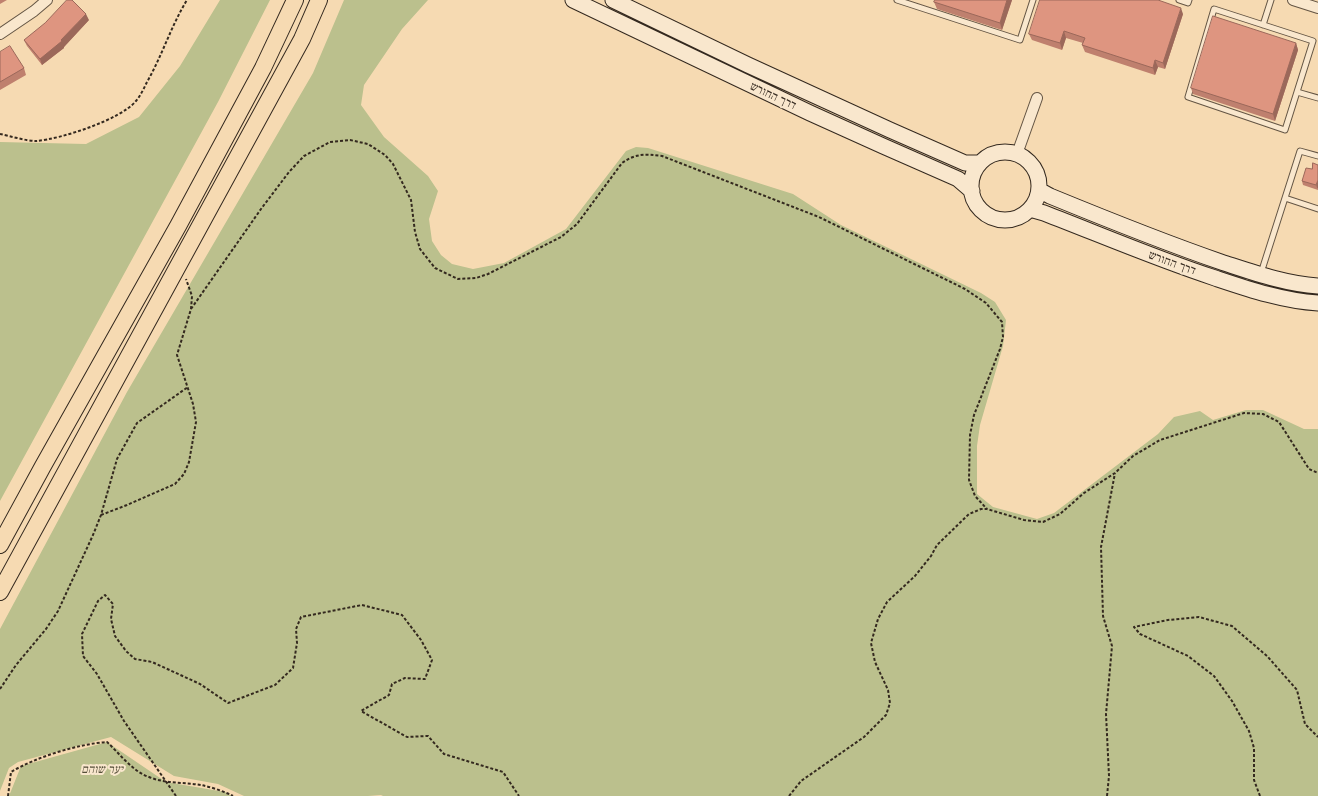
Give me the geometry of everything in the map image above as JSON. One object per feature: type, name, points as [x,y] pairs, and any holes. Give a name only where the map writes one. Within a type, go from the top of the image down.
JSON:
[{"type":"main road","points":[[0,545],[178,226],[263,68],[295,0]]},
{"type":"main road","points":[[0,592],[302,39],[319,0]]},
{"type":"street","points":[[0,34],[34,11],[47,0]]},
{"type":"street","name":"דרך החורש","points":[[573,0],[810,113],[958,179],[972,191]]},
{"type":"street","name":"דרך החורש","points":[[613,0],[748,65],[890,130],[965,163],[980,163]]},
{"type":"street","points":[[1293,0],[1318,8]]},
{"type":"street","points":[[1017,154],[1037,98]]},
{"type":"street","points":[[1007,152],[1017,154],[1027,159],[1035,168],[1039,179],[1039,190],[1036,200],[1030,209],[1021,216],[1011,219],[1000,219],[990,216],[981,210],[975,201],[972,191],[974,172],[980,163],[987,157],[997,153],[1007,152]]},
{"type":"street","name":"דרך החורש","points":[[1039,190],[1050,196],[1184,250],[1287,281],[1318,286]]},
{"type":"street","name":"דרך החורש","points":[[1030,209],[1044,213],[1178,266],[1246,288],[1284,298],[1318,303]]},
{"type":"lane","points":[[896,0],[915,3],[1020,40],[1033,0]]},
{"type":"lane","points":[[1179,0],[1188,3],[1189,0]]},
{"type":"lane","points":[[1263,25],[1271,0]]},
{"type":"lane","points":[[1214,9],[1263,25],[1313,41],[1285,130],[1188,97],[1214,9]]},
{"type":"lane","points":[[1297,92],[1318,98]]},
{"type":"lane","points":[[1261,274],[1300,150],[1318,156]]},
{"type":"lane","points":[[1285,198],[1318,209]]},
{"type":"path","points":[[0,134],[35,141],[42,140],[71,134],[102,123],[123,112],[136,101],[156,66],[187,0]]},
{"type":"path","points":[[191,309],[261,209],[289,172],[304,156],[330,142],[350,140],[368,144],[385,155],[393,164],[411,200],[415,232],[420,249],[436,268],[458,279],[476,278],[488,274],[561,237],[577,224],[622,163],[631,157],[645,154],[662,156],[819,217],[965,289],[986,303],[1002,322],[1003,337],[1000,349],[974,415],[970,435],[969,480],[975,496],[987,509]]},
{"type":"path","points":[[101,515],[175,484],[184,474],[189,462],[196,422],[194,404],[178,355],[191,309],[192,296],[187,281],[176,268]]},
{"type":"path","points":[[0,689],[16,665],[46,630],[58,611],[93,536],[101,515],[117,459],[137,423],[188,387]]},
{"type":"path","points":[[789,796],[801,781],[864,737],[886,715],[890,703],[888,690],[875,662],[871,643],[878,619],[887,602],[915,576],[931,556],[937,545],[969,514],[980,509],[987,509],[1024,520],[1043,522],[1060,514],[1084,493],[1115,473],[1133,456],[1160,440],[1244,413],[1263,414],[1279,422],[1309,469],[1318,473]]},
{"type":"path","points":[[1107,796],[1108,776],[1106,714],[1112,646],[1103,616],[1101,547],[1115,473]]},
{"type":"path","points":[[176,796],[124,721],[97,674],[83,656],[82,634],[98,601],[105,595],[113,604],[111,619],[115,636],[126,651],[136,658],[152,662],[200,684],[228,703],[275,685],[293,668],[297,643],[296,629],[301,617],[362,605],[402,615],[421,640],[432,660],[426,679],[405,678],[392,684],[389,695],[361,711],[407,737],[428,736],[444,754],[503,772],[519,796]]},
{"type":"path","points":[[1260,796],[1254,780],[1254,748],[1249,731],[1232,701],[1214,676],[1188,656],[1140,634],[1134,627],[1168,620],[1200,617],[1232,626],[1267,656],[1297,690],[1305,724],[1318,737]]},
{"type":"path","points":[[8,796],[12,772],[32,761],[90,743],[107,742],[133,767],[148,777],[166,782],[202,785],[233,796]]},
{"type":"green space","points":[[220,0],[270,0],[218,102],[0,501],[0,142],[86,144],[139,117],[180,66]]},
{"type":"green space","points":[[344,0],[428,0],[402,29],[364,85],[361,105],[384,137],[428,176],[438,191],[429,219],[432,241],[441,255],[452,264],[473,269],[504,263],[566,229],[626,151],[636,147],[648,148],[793,194],[841,225],[981,293],[995,302],[1006,320],[1003,346],[980,425],[977,446],[977,494],[993,507],[1037,519],[1054,513],[1158,434],[1174,417],[1200,411],[1213,420],[1246,410],[1263,410],[1304,429],[1318,429],[1318,796],[244,796],[218,784],[174,776],[111,737],[18,762],[9,768],[0,791],[0,629],[127,392],[313,73]]},
{"type":"green space","name":"יער שוהם","points":[[107,742],[166,782],[225,792],[232,796],[9,796],[21,766]]},
{"type":"building","points":[[67,0],[72,0],[86,14],[61,40],[62,41],[40,59],[24,40],[45,23]]},
{"type":"building","points":[[935,0],[1007,0],[1000,23],[934,2]]},
{"type":"building","points":[[1040,0],[1158,0],[1181,8],[1163,63],[1155,60],[1153,68],[1082,45],[1085,38],[1064,31],[1060,43],[1029,34]]},
{"type":"building","points":[[1213,16],[1296,43],[1273,114],[1191,88]]},
{"type":"building","points":[[10,46],[24,68],[0,82],[0,52]]},
{"type":"building","points":[[1313,163],[1318,165],[1318,180],[1316,185],[1302,181],[1306,168],[1312,169]]}]
